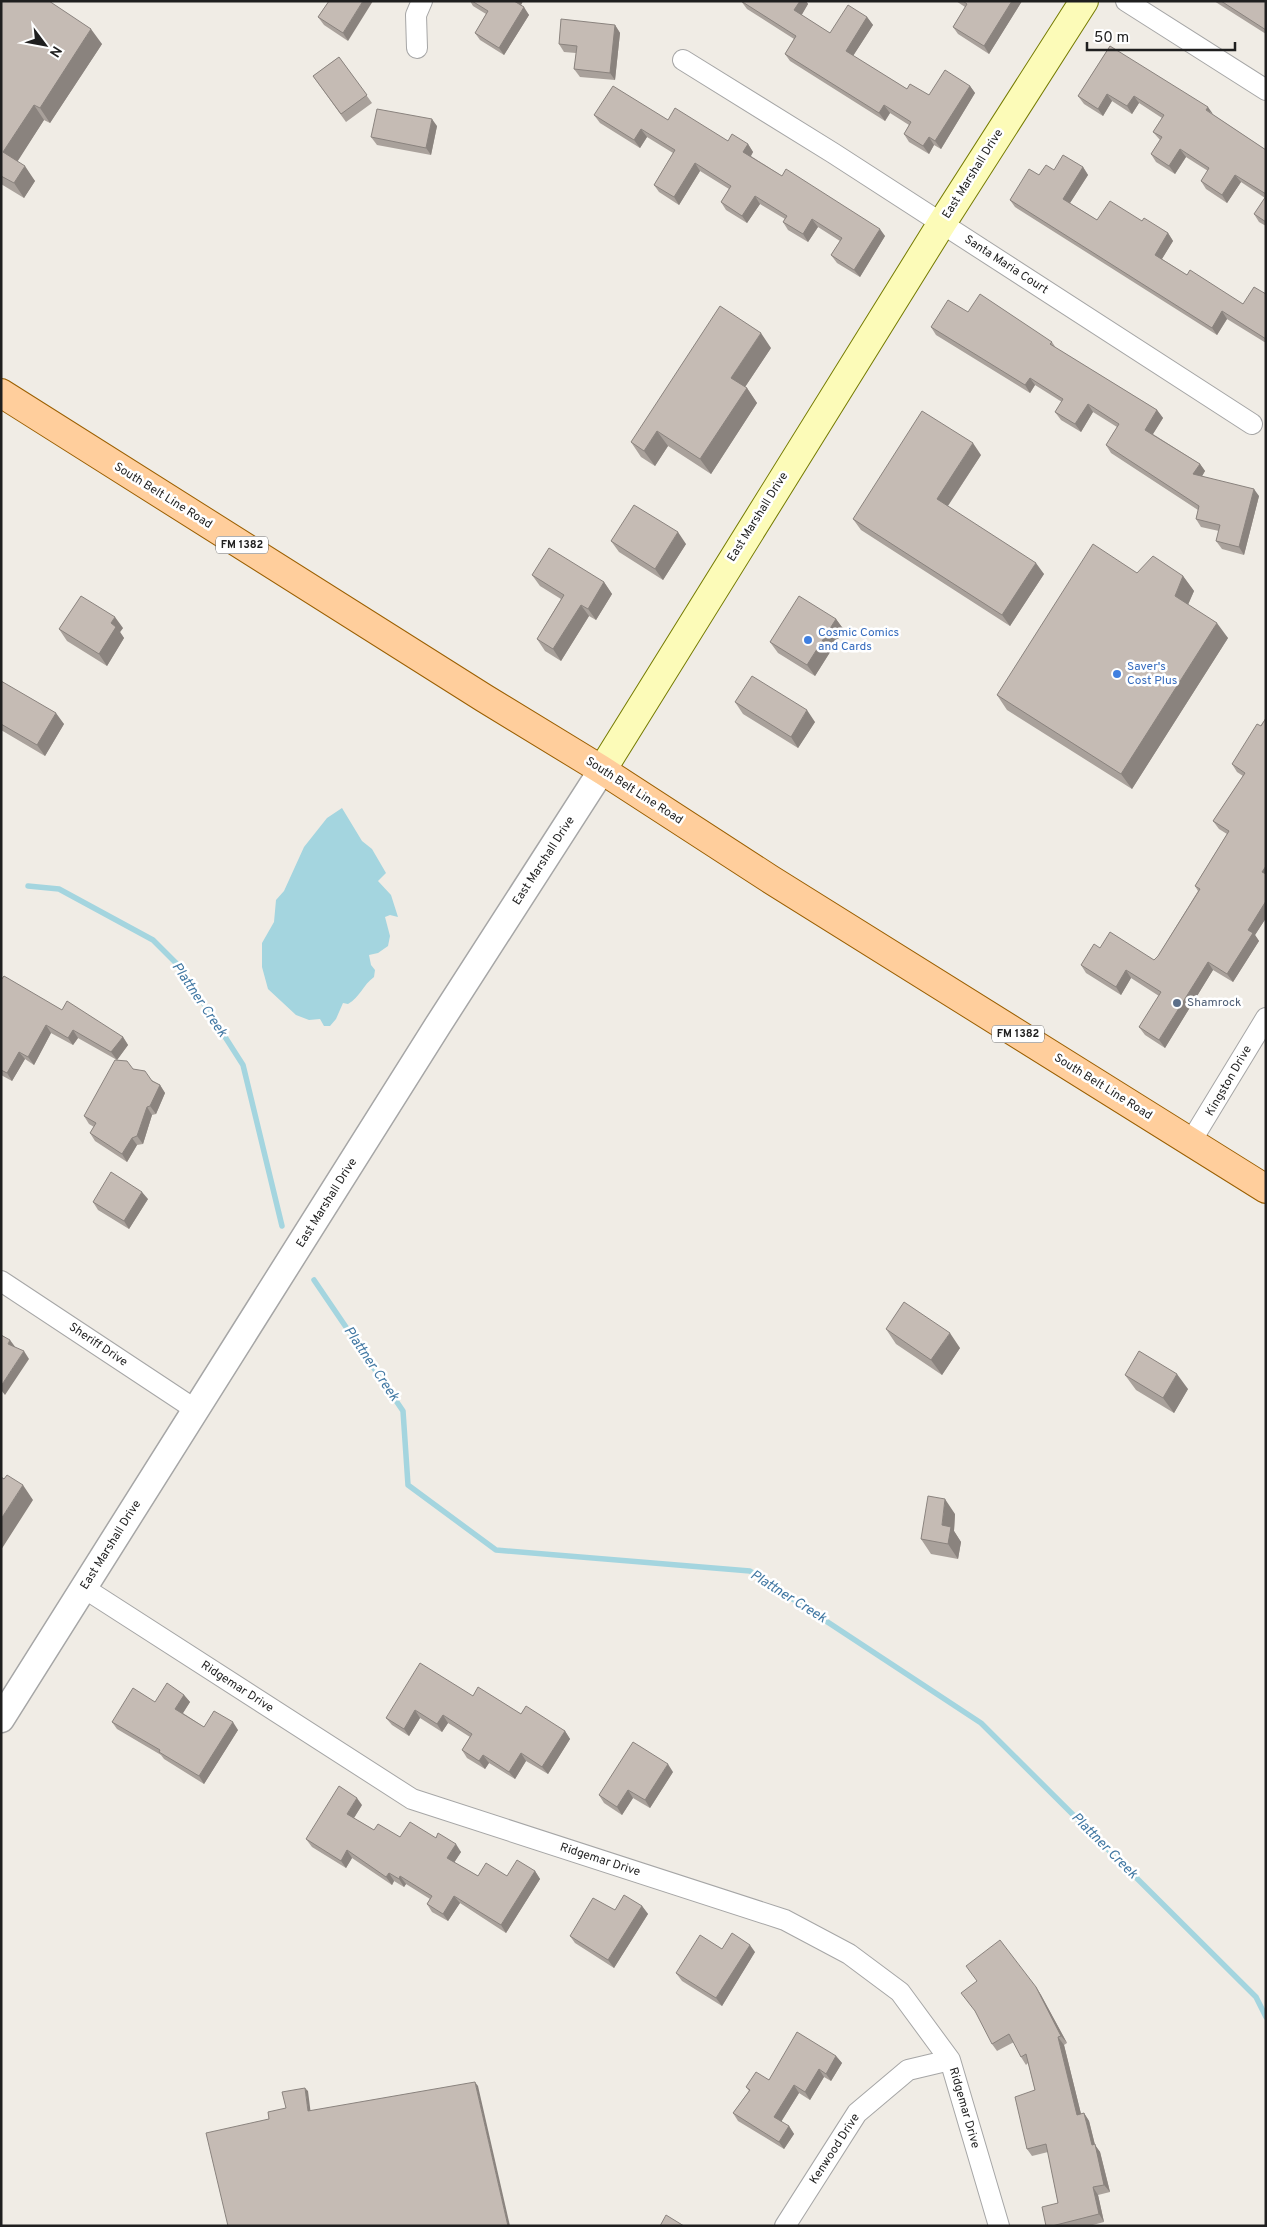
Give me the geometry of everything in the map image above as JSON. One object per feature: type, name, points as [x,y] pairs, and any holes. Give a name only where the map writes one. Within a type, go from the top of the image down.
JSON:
[{"type":"main road","name":"East Marshall Drive","points":[[602,770],[942,223],[1084,1]]},
{"type":"main road","name":"South Belt Line Road","points":[[1,393],[484,698],[602,770],[770,879],[1266,1189]]},
{"type":"street","points":[[417,48],[416,15],[422,1]]},
{"type":"street","points":[[1126,1],[1266,90]]},
{"type":"street","name":"Santa Maria Court","points":[[683,60],[942,223],[1252,424]]},
{"type":"street","name":"East Marshall Drive","points":[[1,1719],[429,1038],[602,770]]},
{"type":"street","name":"Kingston Drive","points":[[1190,1142],[1266,1018]]},
{"type":"street","name":"Sheriff Drive","points":[[1,1281],[196,1410]]},
{"type":"street","name":"Ridgemar Drive","points":[[84,1588],[412,1799],[785,1920],[849,1954],[900,1992],[950,2060],[999,2226]]},
{"type":"street","name":"Kenwood Drive","points":[[785,2226],[857,2113],[908,2070],[950,2060]]},
{"type":"water","points":[[342,808],[362,841],[372,849],[386,873],[378,881],[391,895],[398,917],[390,915],[385,917],[390,936],[388,946],[378,953],[369,955],[371,965],[375,970],[374,977],[352,1001],[348,1004],[343,1003],[336,1019],[330,1026],[324,1026],[320,1019],[309,1020],[296,1015],[268,989],[262,967],[262,943],[274,922],[276,900],[284,891],[304,847],[327,818]]},
{"type":"building","points":[[1,1],[49,1],[91,29],[40,108],[34,105],[3,152],[25,166],[14,183],[1,176]]},
{"type":"building","points":[[329,1],[363,1],[343,33],[318,17]]},
{"type":"building","points":[[472,1],[514,1],[524,7],[499,48],[475,33],[488,11]]},
{"type":"building","points":[[741,1],[800,1],[794,10],[830,33],[848,5],[867,17],[846,51],[907,89],[910,84],[929,95],[945,70],[970,86],[935,141],[929,137],[923,146],[904,134],[911,122],[884,105],[879,113],[785,54],[796,36]]},
{"type":"building","points":[[963,1],[1012,1],[984,46],[953,27],[967,4]]},
{"type":"building","points":[[1221,1],[1266,1],[1266,30]]},
{"type":"building","points":[[561,19],[615,25],[610,73],[574,69],[577,46],[559,44]]},
{"type":"building","points":[[1110,46],[1208,107],[1206,110],[1266,150],[1266,194],[1235,175],[1222,195],[1201,181],[1209,168],[1180,149],[1169,166],[1151,154],[1162,137],[1153,132],[1164,115],[1134,96],[1127,106],[1107,94],[1098,109],[1078,96]]},
{"type":"building","points":[[339,57],[367,95],[341,114],[313,76]]},
{"type":"building","points":[[613,86],[668,120],[675,108],[728,141],[732,134],[748,144],[743,152],[782,176],[786,169],[880,229],[854,270],[831,255],[842,238],[812,219],[803,234],[783,222],[787,216],[755,196],[742,216],[721,202],[731,186],[695,163],[674,197],[654,185],[675,150],[641,129],[634,140],[594,115]]},
{"type":"building","points":[[377,109],[432,119],[426,148],[371,137]]},
{"type":"building","points":[[1063,155],[1083,167],[1063,199],[1097,220],[1110,201],[1142,221],[1144,218],[1168,233],[1155,255],[1187,275],[1190,270],[1243,304],[1254,287],[1266,294],[1266,339],[1222,311],[1212,328],[1010,200],[1029,169],[1039,175],[1046,165],[1054,170]]},
{"type":"building","points":[[1266,196],[1266,222],[1254,214]]},
{"type":"building","points":[[980,294],[1052,342],[1050,344],[1157,410],[1145,430],[1200,464],[1193,474],[1254,489],[1239,547],[1216,541],[1220,525],[1196,519],[1199,506],[1106,445],[1119,424],[1088,404],[1075,424],[1055,412],[1063,399],[1030,378],[1025,385],[931,327],[948,300],[968,312]]},
{"type":"building","points":[[720,306],[761,333],[731,378],[747,388],[700,459],[657,431],[644,451],[631,442]]},
{"type":"building","points":[[922,411],[973,443],[937,499],[1036,563],[1002,615],[853,519]]},
{"type":"building","points":[[634,505],[678,532],[655,569],[611,541]]},
{"type":"building","name":"Saver's Cost Plus","points":[[1093,544],[1137,573],[1153,556],[1183,576],[1175,596],[1217,623],[1121,774],[997,695]]},
{"type":"building","points":[[549,548],[604,582],[588,609],[581,605],[553,649],[537,639],[564,595],[532,575]]},
{"type":"building","points":[[81,596],[115,617],[111,623],[116,627],[99,654],[59,629]]},
{"type":"building","points":[[799,596],[836,619],[807,665],[770,642]]},
{"type":"building","points":[[752,676],[807,710],[791,737],[735,702]]},
{"type":"building","points":[[1,681],[56,713],[37,745],[1,724]]},
{"type":"building","points":[[1266,718],[1266,866],[1262,872],[1266,874],[1266,901],[1248,930],[1253,933],[1227,974],[1208,962],[1159,1040],[1139,1027],[1161,992],[1126,970],[1116,987],[1081,965],[1094,944],[1100,948],[1110,932],[1154,960],[1158,956],[1200,889],[1195,886],[1229,831],[1213,821],[1245,773],[1232,764],[1257,724],[1261,726]]},
{"type":"building","points":[[4,976],[62,1010],[67,1001],[123,1037],[111,1052],[73,1030],[68,1038],[46,1025],[28,1057],[19,1052],[7,1073],[1,1070],[1,980]]},
{"type":"building","points":[[115,1060],[127,1061],[133,1069],[145,1071],[152,1081],[160,1085],[150,1106],[147,1107],[137,1136],[132,1138],[122,1154],[90,1133],[96,1123],[84,1116]]},
{"type":"building","points":[[111,1172],[142,1192],[124,1221],[93,1202]]},
{"type":"building","points":[[904,1302],[950,1333],[931,1360],[886,1329]]},
{"type":"building","points":[[1,1335],[10,1340],[8,1344],[24,1351],[1,1386]]},
{"type":"building","points":[[1139,1351],[1177,1374],[1163,1398],[1125,1375]]},
{"type":"building","points":[[7,1475],[23,1485],[1,1519],[1,1477],[4,1479]]},
{"type":"building","points":[[928,1496],[945,1499],[942,1525],[951,1527],[948,1544],[921,1539]]},
{"type":"building","points":[[420,1663],[473,1696],[478,1687],[521,1714],[526,1706],[565,1731],[542,1767],[521,1753],[509,1772],[483,1755],[479,1761],[462,1750],[472,1734],[443,1715],[437,1724],[415,1710],[404,1729],[386,1718]]},
{"type":"building","points":[[167,1683],[184,1695],[175,1709],[204,1727],[214,1711],[233,1722],[199,1776],[159,1752],[160,1750],[112,1722],[133,1688],[155,1702]]},
{"type":"building","points":[[633,1742],[668,1764],[645,1800],[628,1790],[617,1807],[599,1795]]},
{"type":"building","points":[[339,1786],[357,1798],[347,1814],[374,1830],[378,1824],[400,1837],[410,1822],[436,1838],[438,1833],[456,1844],[447,1858],[478,1876],[486,1863],[507,1876],[517,1860],[535,1871],[501,1925],[454,1896],[443,1914],[427,1904],[432,1896],[400,1876],[399,1879],[389,1873],[386,1877],[347,1850],[341,1861],[306,1839]]},
{"type":"building","points":[[624,1895],[642,1906],[608,1960],[570,1936],[593,1898],[615,1910]]},
{"type":"building","points":[[732,1933],[750,1945],[716,1998],[676,1973],[700,1935],[722,1949]]},
{"type":"building","points":[[1000,1940],[1036,1987],[1061,2036],[1058,2037],[1077,2115],[1084,2113],[1092,2145],[1095,2144],[1104,2185],[1093,2187],[1099,2214],[1046,2226],[1042,2207],[1058,2203],[1046,2144],[1027,2149],[1015,2097],[1035,2090],[1026,2054],[1021,2057],[1009,2034],[992,2044],[975,2011],[961,1993],[977,1981],[966,1966]]},
{"type":"building","points":[[797,2032],[836,2056],[826,2074],[819,2069],[805,2092],[794,2085],[774,2117],[789,2126],[779,2142],[733,2113],[750,2090],[746,2087],[756,2072],[769,2080]]},
{"type":"building","points":[[475,2082],[508,2226],[228,2226],[206,2133],[269,2119],[268,2112],[286,2108],[282,2092],[305,2088],[308,2111]]},
{"type":"building","points":[[666,2215],[684,2226],[660,2226]]},
{"type":"waterway","name":"Plattner Creek","points":[[28,886],[59,889],[153,940],[181,968],[243,1065],[282,1226]]},
{"type":"waterway","name":"Plattner Creek","points":[[314,1280],[403,1411],[408,1485],[496,1550],[750,1571],[981,1723],[1256,1997],[1266,2017]]},
{"type":"place","name":"Cosmic Comics and Cards","points":[[808,640]]},
{"type":"place","name":"Saver's Cost Plus","points":[[1117,674]]},
{"type":"place","name":"Shamrock","points":[[1177,1003]]}]
